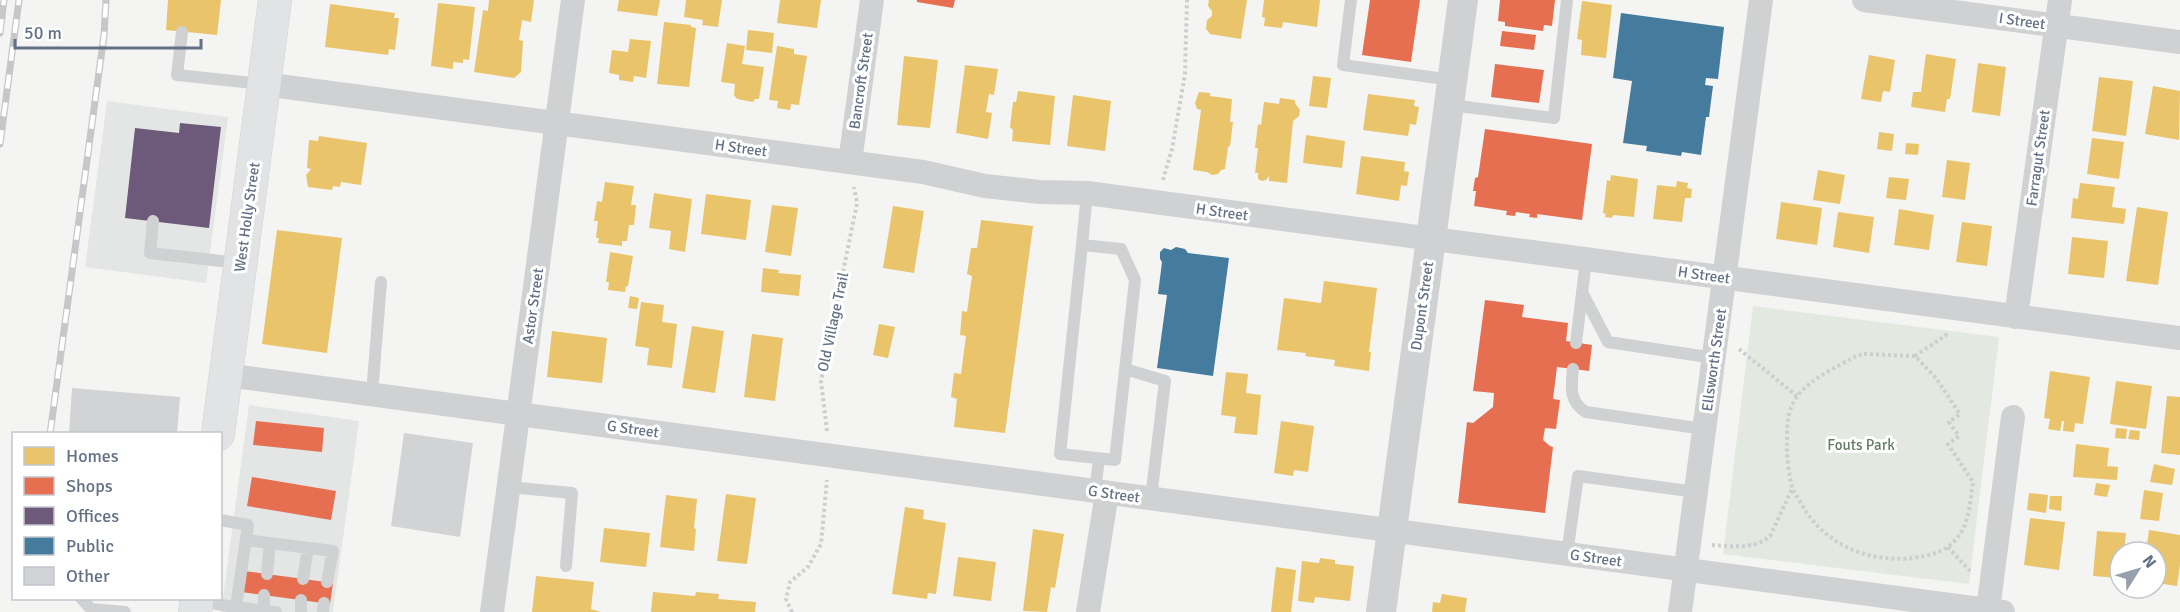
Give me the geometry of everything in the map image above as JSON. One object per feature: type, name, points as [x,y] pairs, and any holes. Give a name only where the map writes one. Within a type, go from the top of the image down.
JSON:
[{"type":"main road","name":"West Holly Street","points":[[218,432],[275,0]]},
{"type":"street","name":"Astor Street","points":[[492,612],[573,0]]},
{"type":"street","name":"Bancroft Street","points":[[850,162],[872,0]]},
{"type":"street","name":"Dupont Street","points":[[1381,612],[1463,0]]},
{"type":"street","name":"Ellsworth Street","points":[[1680,612],[1761,0]]},
{"type":"street","name":"I Street","points":[[1864,0],[2180,42]]},
{"type":"street","name":"Farragut Street","points":[[2016,317],[2060,0]]},
{"type":"street","name":"H Street","points":[[264,84],[923,172],[986,186],[1040,192],[1087,193],[2180,338]]},
{"type":"street","name":"G Street","points":[[226,375],[1996,611]]},
{"type":"street","points":[[1996,611],[2013,417]]},
{"type":"street","points":[[1088,612],[1101,492]]},
{"type":"lane","points":[[1351,0],[1343,65],[1554,118],[1567,0]]},
{"type":"lane","points":[[182,32],[177,75],[264,84]]},
{"type":"lane","points":[[1082,245],[1120,249],[1135,280],[1115,460],[1060,454],[1087,193]]},
{"type":"lane","points":[[153,221],[150,254],[241,264]]},
{"type":"lane","points":[[1576,343],[1586,260]]},
{"type":"lane","points":[[372,394],[381,282]]},
{"type":"lane","points":[[1582,292],[1608,342],[1714,358]]},
{"type":"lane","points":[[1125,369],[1165,381],[1151,498]]},
{"type":"lane","points":[[1573,369],[1571,391],[1573,399],[1586,412],[1704,429]]},
{"type":"lane","points":[[1099,459],[1101,492]]},
{"type":"lane","points":[[1567,554],[1578,476],[1696,492]]},
{"type":"lane","points":[[509,487],[572,493],[566,566]]},
{"type":"lane","points":[[222,520],[248,525],[236,607]]},
{"type":"lane","points":[[246,540],[333,550],[327,582]]},
{"type":"lane","points":[[267,574],[270,543]]},
{"type":"lane","points":[[303,579],[308,548]]},
{"type":"lane","points":[[202,600],[270,611],[264,595]]},
{"type":"lane","points":[[91,610],[125,612]]},
{"type":"path","points":[[1147,202],[1161,189],[1172,149],[1185,74],[1187,0]]},
{"type":"path","name":"Old Village Trail","points":[[792,612],[786,599],[790,582],[808,567],[821,544],[830,456],[820,381],[857,203],[850,162]]},
{"type":"path","points":[[1915,356],[1936,378],[1960,414],[1949,422],[1959,436],[1948,444],[1973,482],[1966,522],[1958,537],[1948,547],[1931,555],[1900,559],[1873,556],[1848,549],[1817,526],[1804,510],[1792,489],[1787,456],[1788,417],[1797,396],[1811,383],[1856,356],[1889,354],[1915,356],[1945,336],[1962,310]]},
{"type":"path","points":[[1717,332],[1797,396]]},
{"type":"path","points":[[1711,545],[1744,546],[1764,541],[1770,536],[1792,489]]},
{"type":"shaded area","points":[[107,101],[228,117],[206,283],[85,267]]},
{"type":"shaded area","points":[[249,405],[359,421],[333,612],[221,612]]},
{"type":"green space","name":"Fouts Park","points":[[1753,306],[1999,337],[1969,584],[1723,554]]},
{"type":"building: Homes","points":[[168,0],[221,0],[217,35],[166,30]]},
{"type":"building: Homes","points":[[489,0],[534,0],[531,22],[522,20],[519,40],[523,41],[521,72],[514,78],[474,72],[483,10],[488,11]]},
{"type":"building: Homes","points":[[619,0],[660,0],[657,16],[617,11]]},
{"type":"building: Homes","points":[[686,0],[722,0],[718,27],[702,25],[703,20],[684,17]]},
{"type":"building: Homes","points":[[780,0],[821,0],[817,28],[777,23]]},
{"type":"building: Homes","points":[[1209,0],[1247,0],[1241,39],[1210,34],[1206,29],[1207,20],[1212,16],[1212,11],[1208,6]]},
{"type":"building: Homes","points":[[1264,0],[1320,0],[1317,27],[1283,22],[1282,28],[1264,26],[1265,18],[1262,17]]},
{"type":"building: Homes","points":[[1582,1],[1612,5],[1606,58],[1581,55],[1582,40],[1577,39]]},
{"type":"building: Homes","points":[[438,3],[475,7],[469,60],[463,59],[463,63],[453,62],[453,69],[431,66]]},
{"type":"building: Homes","points":[[330,4],[395,13],[394,18],[399,18],[395,50],[389,49],[388,55],[325,47]]},
{"type":"building: Homes","points":[[664,22],[691,25],[696,28],[689,87],[657,84]]},
{"type":"building: Homes","points":[[748,30],[774,33],[772,53],[746,50]]},
{"type":"building: Homes","points":[[630,39],[651,41],[646,78],[634,76],[633,82],[619,80],[619,75],[609,73],[612,50],[628,52]]},
{"type":"building: Homes","points":[[727,43],[745,46],[742,64],[764,67],[759,99],[753,102],[737,99],[734,95],[735,84],[721,82]]},
{"type":"building: Homes","points":[[777,46],[794,49],[794,54],[807,56],[799,105],[791,104],[790,110],[777,108],[778,101],[769,100]]},
{"type":"building: Homes","points":[[1926,54],[1956,59],[1950,99],[1947,99],[1945,112],[1911,107],[1913,92],[1921,92]]},
{"type":"building: Homes","points":[[1869,55],[1895,60],[1890,92],[1883,91],[1881,102],[1861,99]]},
{"type":"building: Homes","points":[[904,56],[938,60],[930,128],[897,125]]},
{"type":"building: Homes","points":[[1978,63],[2006,67],[2000,116],[1972,112]]},
{"type":"building: Homes","points":[[965,65],[998,69],[994,95],[989,94],[986,112],[992,113],[988,139],[956,133]]},
{"type":"building: Homes","points":[[1313,76],[1331,78],[1327,108],[1309,106]]},
{"type":"building: Homes","points":[[2099,77],[2133,81],[2126,136],[2092,131]]},
{"type":"building: Homes","points":[[2153,86],[2180,91],[2179,140],[2145,134]]},
{"type":"building: Homes","points":[[1018,91],[1055,96],[1050,145],[1012,141],[1013,130],[1010,127],[1013,102],[1016,102]]},
{"type":"building: Homes","points":[[1199,92],[1232,99],[1230,122],[1233,122],[1230,146],[1225,169],[1218,174],[1212,175],[1193,170],[1201,110],[1197,109],[1195,103]]},
{"type":"building: Homes","points":[[1368,94],[1415,100],[1414,106],[1419,107],[1416,125],[1410,124],[1408,136],[1363,130]]},
{"type":"building: Homes","points":[[1073,95],[1111,101],[1105,151],[1067,146]]},
{"type":"building: Homes","points":[[1280,98],[1295,100],[1300,110],[1299,116],[1293,121],[1287,183],[1269,181],[1269,176],[1262,181],[1258,179],[1258,173],[1255,173],[1258,124],[1261,125],[1264,102],[1279,104]]},
{"type":"building: Homes","points":[[1879,132],[1894,134],[1892,151],[1877,149]]},
{"type":"building: Homes","points":[[1306,135],[1345,141],[1342,168],[1303,163]]},
{"type":"building: Homes","points":[[319,136],[367,143],[361,185],[341,182],[340,187],[333,186],[332,190],[308,187],[306,175],[311,169],[307,168],[309,140],[318,141]]},
{"type":"building: Homes","points":[[2092,138],[2124,142],[2119,179],[2087,174]]},
{"type":"building: Homes","points":[[1906,143],[1919,144],[1918,155],[1905,154]]},
{"type":"building: Homes","points":[[1361,156],[1405,162],[1404,171],[1409,172],[1407,186],[1401,185],[1399,201],[1356,194]]},
{"type":"building: Homes","points":[[1947,160],[1970,163],[1965,200],[1942,197]]},
{"type":"building: Homes","points":[[1818,170],[1845,175],[1840,204],[1813,200]]},
{"type":"building: Homes","points":[[1611,175],[1638,179],[1634,217],[1613,215],[1612,218],[1605,217],[1606,214],[1603,213],[1607,180],[1610,181]]},
{"type":"building: Homes","points":[[1889,177],[1909,179],[1906,200],[1886,198]]},
{"type":"building: Homes","points":[[1677,181],[1688,183],[1687,188],[1692,189],[1691,198],[1685,198],[1682,222],[1653,219],[1657,185],[1676,187]]},
{"type":"building: Homes","points":[[605,182],[634,186],[631,205],[636,205],[634,225],[629,225],[627,241],[622,241],[622,246],[598,243],[599,238],[596,238],[598,221],[594,221],[597,201],[602,202]]},
{"type":"building: Homes","points":[[2080,183],[2115,187],[2112,207],[2126,209],[2124,224],[2071,218],[2073,198],[2078,199]]},
{"type":"building: Homes","points":[[654,193],[692,199],[685,252],[669,249],[671,231],[649,228]]},
{"type":"building: Homes","points":[[706,194],[751,200],[746,240],[701,234]]},
{"type":"building: Homes","points":[[1781,202],[1822,208],[1817,245],[1776,239]]},
{"type":"building: Homes","points":[[772,205],[798,208],[791,256],[765,252]]},
{"type":"building: Homes","points":[[893,206],[924,211],[914,273],[883,268]]},
{"type":"building: Homes","points":[[2137,207],[2168,212],[2158,285],[2126,281]]},
{"type":"building: Homes","points":[[1899,209],[1934,215],[1929,250],[1894,245]]},
{"type":"building: Homes","points":[[1838,212],[1874,217],[1869,253],[1833,247]]},
{"type":"building: Homes","points":[[981,220],[1033,226],[1005,433],[954,427],[957,399],[951,397],[954,373],[961,374],[966,336],[960,335],[962,311],[967,312],[972,276],[967,274],[971,248],[977,248]]},
{"type":"building: Homes","points":[[1962,222],[1992,226],[1987,266],[1956,262]]},
{"type":"building: Homes","points":[[277,230],[342,238],[327,353],[262,344]]},
{"type":"building: Homes","points":[[2072,237],[2108,241],[2104,278],[2068,274]]},
{"type":"building: Homes","points":[[610,252],[633,256],[625,292],[608,290],[609,282],[606,282]]},
{"type":"building: Homes","points":[[763,268],[779,270],[778,273],[801,275],[799,296],[761,292]]},
{"type":"building: Homes","points":[[1324,281],[1377,288],[1369,352],[1371,352],[1369,371],[1334,366],[1335,360],[1305,356],[1306,353],[1277,350],[1284,298],[1321,303]]},
{"type":"building: Homes","points":[[630,296],[639,298],[637,309],[628,308]]},
{"type":"building: Homes","points":[[641,302],[664,305],[662,322],[677,324],[672,368],[647,365],[649,348],[635,346]]},
{"type":"building: Homes","points":[[879,324],[895,327],[888,358],[873,355]]},
{"type":"building: Homes","points":[[692,326],[724,331],[715,393],[682,388]]},
{"type":"building: Homes","points":[[552,331],[607,338],[602,383],[547,377]]},
{"type":"building: Homes","points":[[752,334],[783,338],[775,401],[744,397]]},
{"type":"building: Homes","points":[[2050,371],[2090,377],[2083,424],[2075,423],[2074,432],[2063,431],[2064,421],[2062,421],[2060,431],[2048,429],[2050,419],[2044,418]]},
{"type":"building: Homes","points":[[1226,372],[1248,374],[1246,393],[1261,395],[1257,435],[1234,433],[1236,417],[1221,415]]},
{"type":"building: Homes","points":[[2116,381],[2152,386],[2146,429],[2110,424]]},
{"type":"building: Homes","points":[[2167,396],[2180,397],[2180,455],[2161,453]]},
{"type":"building: Homes","points":[[1281,421],[1314,426],[1308,472],[1294,470],[1293,476],[1274,473]]},
{"type":"building: Homes","points":[[2116,428],[2127,429],[2126,439],[2115,438]]},
{"type":"building: Homes","points":[[2130,430],[2140,431],[2139,440],[2128,439]]},
{"type":"building: Homes","points":[[2076,444],[2109,448],[2107,466],[2118,467],[2117,480],[2073,477]]},
{"type":"building: Homes","points":[[2154,464],[2175,469],[2172,485],[2150,482]]},
{"type":"building: Homes","points":[[2096,483],[2110,485],[2107,497],[2094,495]]},
{"type":"building: Homes","points":[[2144,490],[2163,493],[2159,521],[2140,519]]},
{"type":"building: Homes","points":[[2029,493],[2048,495],[2046,513],[2027,510]]},
{"type":"building: Homes","points":[[726,494],[756,498],[747,564],[717,561]]},
{"type":"building: Homes","points":[[666,495],[697,499],[694,551],[660,547]]},
{"type":"building: Homes","points":[[2050,496],[2062,496],[2061,511],[2049,509]]},
{"type":"building: Homes","points":[[905,507],[924,510],[923,519],[946,523],[936,594],[928,593],[927,599],[892,594]]},
{"type":"building: Homes","points":[[2030,518],[2065,522],[2059,570],[2024,565]]},
{"type":"building: Homes","points":[[604,528],[650,533],[646,567],[600,562]]},
{"type":"building: Homes","points":[[1033,529],[1064,534],[1055,588],[1051,587],[1047,612],[1023,611]]},
{"type":"building: Homes","points":[[2149,530],[2180,535],[2177,586],[2168,585],[2168,540],[2148,540]]},
{"type":"building: Homes","points":[[2097,531],[2126,533],[2125,540],[2108,540],[2108,577],[2093,576]]},
{"type":"building: Homes","points":[[958,557],[996,562],[991,601],[953,596]]},
{"type":"building: Homes","points":[[1320,558],[1335,560],[1335,564],[1354,566],[1350,601],[1315,597],[1314,603],[1298,601],[1302,561],[1319,563]]},
{"type":"building: Homes","points":[[1276,567],[1296,570],[1291,612],[1271,612]]},
{"type":"building: Homes","points":[[536,576],[594,582],[591,609],[601,612],[532,612]]},
{"type":"building: Homes","points":[[653,592],[695,596],[696,592],[719,594],[718,599],[756,602],[755,612],[651,612]]},
{"type":"building: Homes","points":[[1442,594],[1467,598],[1465,612],[1432,612],[1433,602],[1440,603]]},
{"type":"building: Shops","points":[[917,0],[955,0],[953,8],[917,2]]},
{"type":"building: Shops","points":[[1370,0],[1420,0],[1411,62],[1362,55]]},
{"type":"building: Shops","points":[[1500,0],[1555,0],[1552,26],[1544,25],[1543,31],[1505,26],[1505,22],[1498,21]]},
{"type":"building: Shops","points":[[1502,31],[1536,35],[1534,50],[1500,46]]},
{"type":"building: Shops","points":[[1495,64],[1544,70],[1539,103],[1491,97]]},
{"type":"building: Shops","points":[[1485,129],[1592,144],[1582,220],[1537,214],[1537,218],[1529,217],[1530,214],[1516,212],[1515,216],[1506,215],[1507,211],[1474,206],[1476,191],[1473,191],[1475,178],[1478,177]]},
{"type":"building: Shops","points":[[1485,300],[1524,305],[1522,317],[1568,323],[1566,341],[1592,345],[1589,371],[1557,367],[1553,399],[1560,400],[1556,429],[1545,428],[1543,440],[1553,447],[1545,513],[1458,503],[1467,422],[1473,423],[1493,407],[1494,393],[1473,391]]},
{"type":"building: Shops","points":[[256,421],[324,428],[322,452],[253,445]]},
{"type":"building: Shops","points":[[252,477],[336,491],[331,520],[247,506]]},
{"type":"building: Shops","points":[[244,571],[333,583],[330,604],[241,592]]},
{"type":"building: Offices","points":[[180,123],[221,127],[209,228],[125,218],[135,128],[179,133]]},
{"type":"building: Public","points":[[1621,13],[1724,27],[1718,79],[1706,78],[1705,85],[1713,86],[1701,155],[1682,152],[1681,156],[1646,151],[1647,146],[1623,143],[1632,81],[1613,78]]},
{"type":"building: Public","points":[[1176,247],[1185,249],[1188,253],[1229,258],[1213,376],[1157,368],[1167,295],[1158,294],[1162,262],[1160,252],[1164,248],[1171,250]]},
{"type":"building: Other","points":[[72,388],[180,397],[177,432],[69,432]]},
{"type":"building: Other","points":[[404,433],[473,443],[460,537],[391,526]]},
{"type":"railway","points":[[0,33],[4,0]]},
{"type":"railway","points":[[0,144],[19,0]]},
{"type":"railway","points":[[50,432],[104,35],[106,0]]}]
